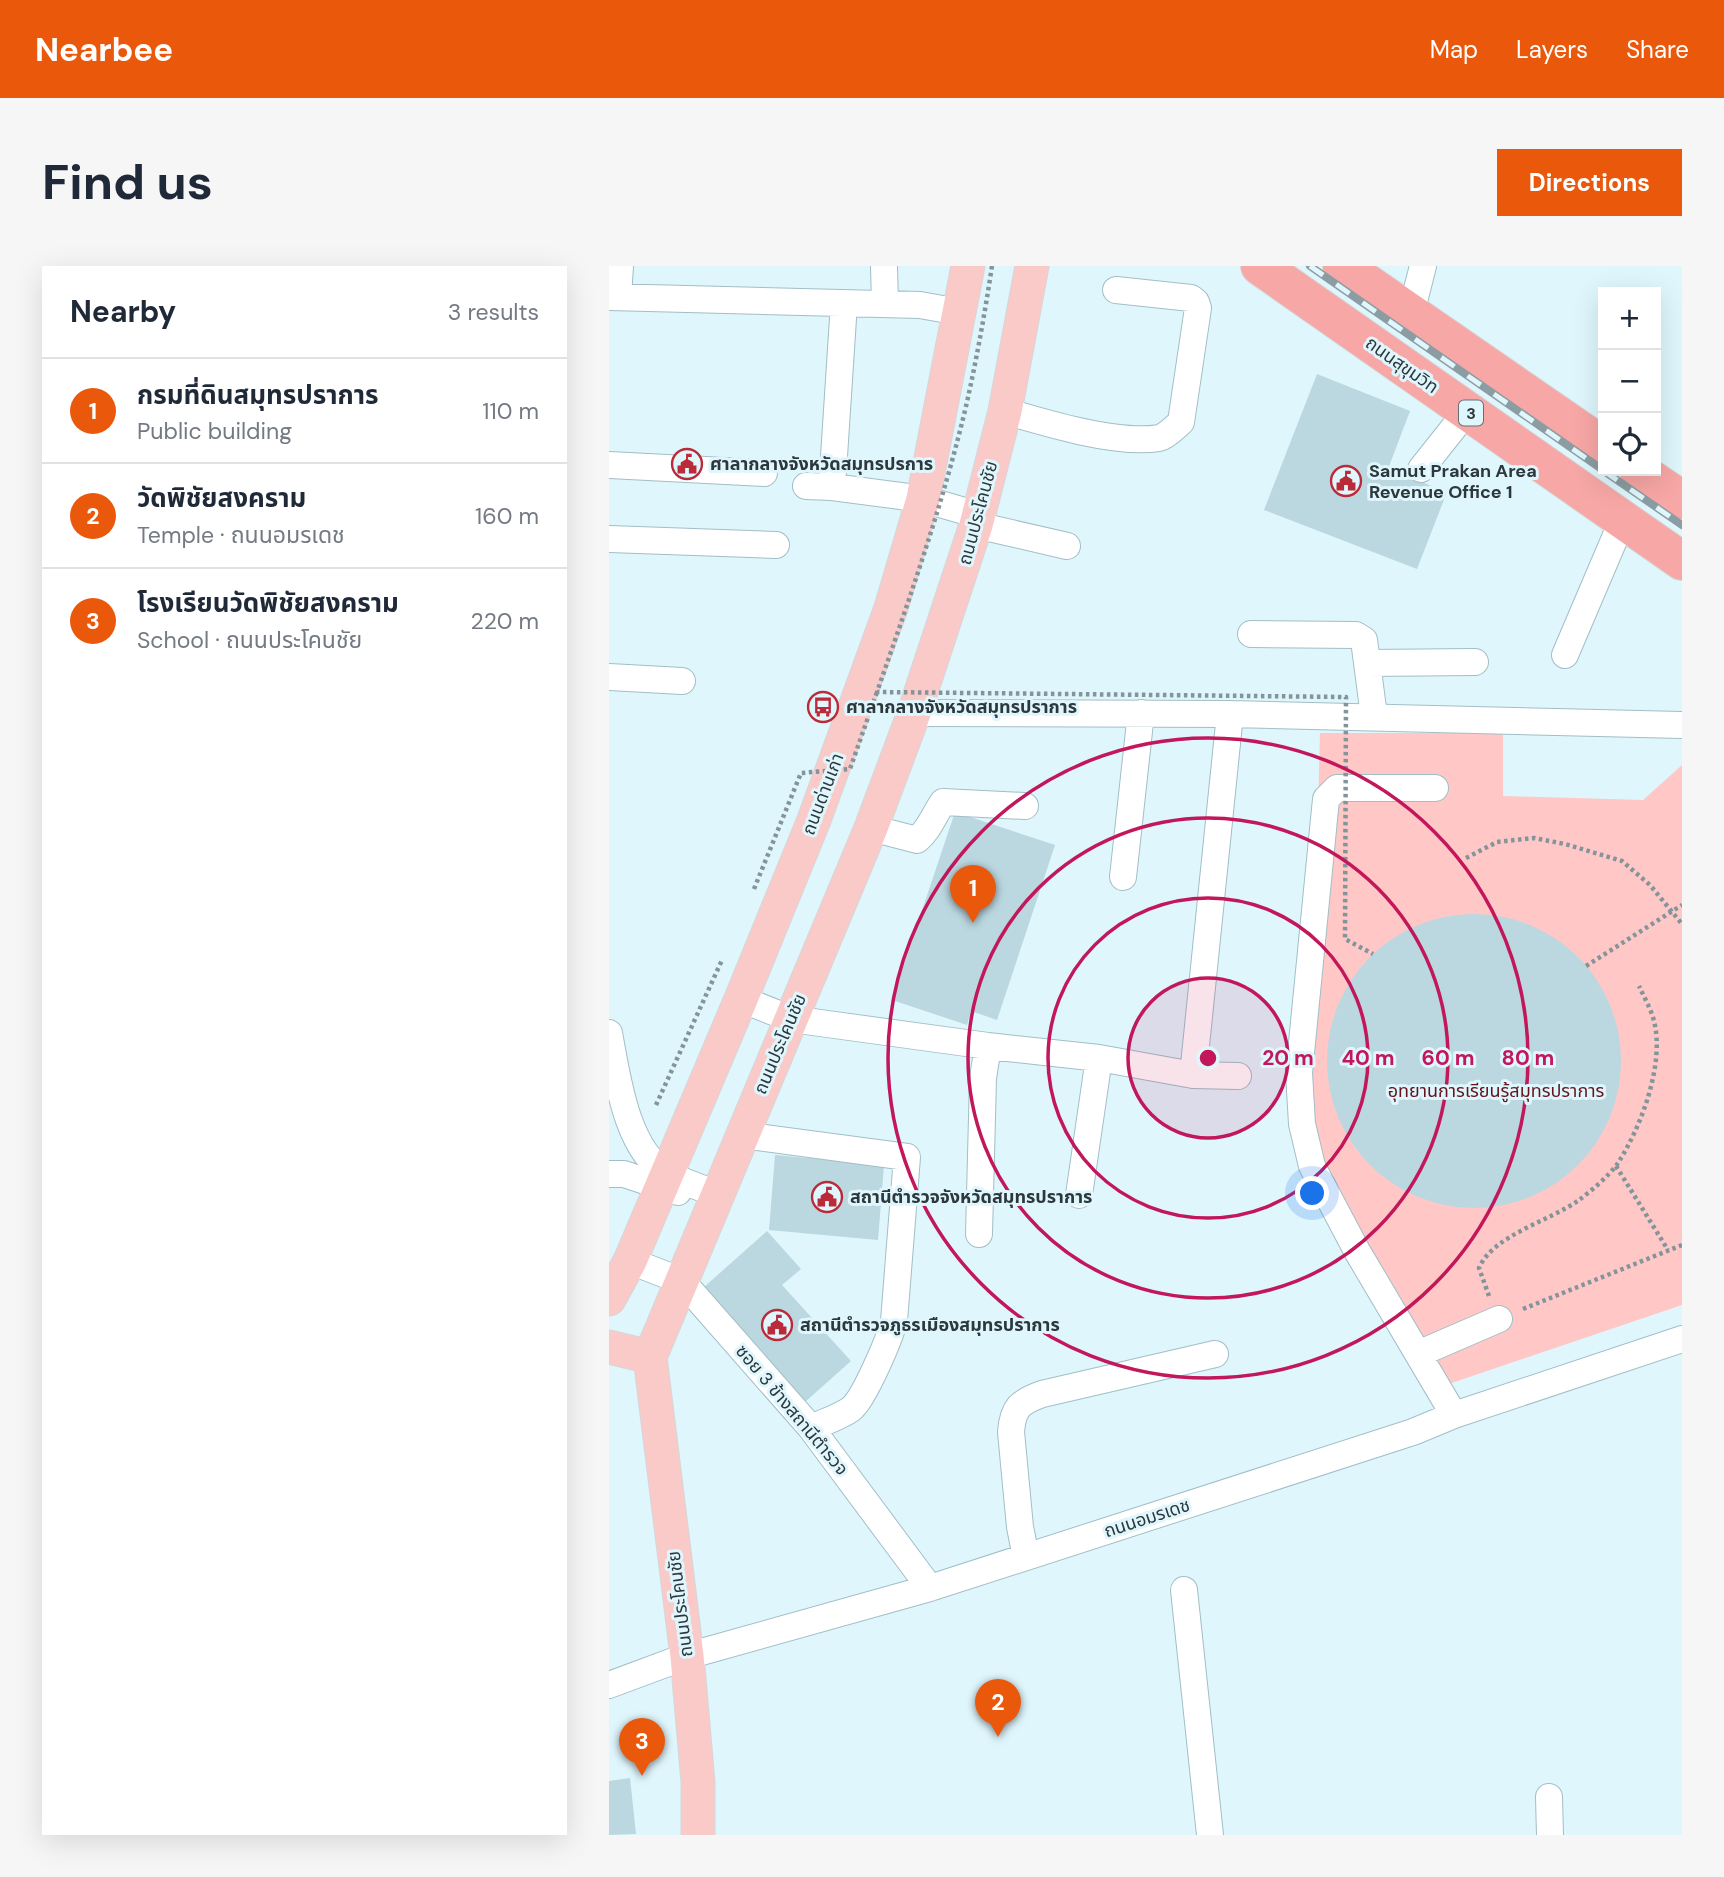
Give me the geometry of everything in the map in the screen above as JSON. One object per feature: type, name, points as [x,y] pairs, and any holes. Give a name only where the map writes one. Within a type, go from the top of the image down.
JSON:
[{"type":"highway","name":"ถนนสุขุมวิท","points":[[1259,266],[1623,519],[1677,548]]},
{"type":"highway","points":[[1342,266],[1598,443]]},
{"type":"highway","points":[[1646,476],[1682,500]]},
{"type":"main road","name":"ถนนด่านเก่า","points":[[609,1299],[630,1261],[741,999],[814,820],[891,608],[923,499],[968,266]]},
{"type":"main road","name":"ถนนประโคนชัย","points":[[698,1835],[698,1782],[687,1656],[650,1357],[871,828],[914,713],[977,520],[1005,411],[1032,266]]},
{"type":"main road","points":[[609,1347],[650,1357]]},
{"type":"street","points":[[620,266],[614,297],[920,305],[959,312]]},
{"type":"street","points":[[884,266],[885,304]]},
{"type":"street","points":[[1411,313],[1423,266]]},
{"type":"street","points":[[1005,411],[1062,428],[1126,438],[1162,438],[1181,422],[1198,308],[1196,302],[1191,298],[1116,290]]},
{"type":"street","points":[[832,486],[844,303]]},
{"type":"street","points":[[1421,469],[1467,411]]},
{"type":"street","points":[[609,465],[764,473]]},
{"type":"street","points":[[806,486],[832,486],[923,499],[977,520],[1067,546]]},
{"type":"street","points":[[1565,655],[1623,519]]},
{"type":"street","points":[[609,540],[776,545]]},
{"type":"street","points":[[1251,634],[1356,635],[1364,640],[1374,716]]},
{"type":"street","points":[[1367,663],[1475,662]]},
{"type":"street","points":[[609,677],[682,681]]},
{"type":"street","points":[[914,713],[1374,716],[1682,725]]},
{"type":"street","points":[[1123,877],[1141,713]]},
{"type":"street","points":[[1193,1075],[1230,714]]},
{"type":"street","points":[[1435,788],[1337,788],[1326,799],[1299,1073],[1301,1124],[1312,1166],[1357,1251],[1454,1415]]},
{"type":"street","points":[[871,828],[917,840],[926,832],[943,802],[1025,806]]},
{"type":"street","points":[[741,999],[791,1019],[1099,1058],[1193,1075],[1238,1076]]},
{"type":"street","points":[[609,1033],[620,1088],[635,1134],[664,1180]]},
{"type":"street","points":[[979,1234],[983,1078],[988,1046]]},
{"type":"street","points":[[1079,1195],[1099,1058]]},
{"type":"street","points":[[742,1135],[907,1157],[891,1335],[881,1359],[853,1408],[811,1428]]},
{"type":"street","points":[[609,1174],[664,1180],[715,1200]]},
{"type":"street","name":"ซอย 3 ข้างสถานีตำรวจ","points":[[630,1261],[682,1281],[811,1428],[930,1588]]},
{"type":"street","points":[[1418,1354],[1499,1319]]},
{"type":"street","name":"ถนนอมรเดช","points":[[609,1685],[687,1656],[930,1588],[1413,1432],[1454,1415],[1682,1339]]},
{"type":"street","points":[[1026,1557],[1020,1527],[1011,1432],[1017,1407],[1042,1394],[1215,1354]]},
{"type":"street","points":[[1184,1590],[1210,1835]]},
{"type":"street","points":[[1549,1797],[1550,1835]]},
{"type":"path","points":[[754,889],[801,773],[851,769],[933,528],[979,347],[992,266]]},
{"type":"path","points":[[877,692],[1346,697],[1345,939],[1373,954]]},
{"type":"path","points":[[1466,858],[1497,842],[1534,838],[1622,861],[1650,885],[1682,924]]},
{"type":"path","points":[[1586,965],[1682,905]]},
{"type":"path","points":[[656,1105],[723,957]]},
{"type":"path","points":[[1639,986],[1654,1021],[1656,1048],[1651,1088],[1642,1119],[1616,1166],[1579,1200],[1498,1245],[1484,1256],[1479,1268],[1481,1279],[1499,1319],[1682,1245]]},
{"type":"path","points":[[1616,1166],[1668,1250]]},
{"type":"green space","name":"อุทยานการเรียนรู้สมุทรปราการ","points":[[1320,733],[1503,733],[1503,796],[1643,800],[1682,765],[1682,1305],[1443,1386],[1309,1140]]},
{"type":"building","name":"Samut Prakan Area Revenue Office 1","points":[[1317,374],[1410,411],[1388,469],[1447,492],[1417,569],[1264,510]]},
{"type":"building","points":[[955,812],[1055,845],[997,1020],[971,1011],[967,1025],[892,1000]]},
{"type":"building","points":[[1474,914],[1503,917],[1530,925],[1556,939],[1578,957],[1596,979],[1610,1005],[1618,1032],[1621,1061],[1618,1090],[1610,1117],[1596,1143],[1578,1165],[1556,1183],[1530,1197],[1503,1205],[1474,1208],[1445,1205],[1418,1197],[1392,1183],[1370,1165],[1352,1143],[1338,1117],[1330,1090],[1327,1061],[1330,1032],[1338,1005],[1352,979],[1370,957],[1392,939],[1418,925],[1445,917]]},
{"type":"building","name":"สถานีตำรวจจังหวัดสมุทรปราการ","points":[[775,1155],[884,1165],[878,1240],[769,1230]]},
{"type":"building","name":"สถานีตำรวจภูธรเมืองสมุทรปราการ","points":[[767,1231],[801,1269],[782,1285],[851,1361],[805,1402],[703,1288]]},
{"type":"building","points":[[630,1778],[636,1834],[609,1835],[609,1781]]},
{"type":"railway","points":[[1310,266],[1598,467]]},
{"type":"railway","points":[[1611,476],[1682,525]]},
{"type":"place","name":"ศาลากลางจังหวัดสมุทรปรการ","points":[[687,464]]},
{"type":"place","name":"Samut Prakan Area Revenue Office 1","points":[[1346,481]]},
{"type":"place","name":"ศาลากลางจังหวัดสมุทรปราการ","points":[[823,707]]},
{"type":"place","name":"กรมที่ดินสมุทรปราการ","points":[[973,923]]},
{"type":"place","name":"สถานีตำรวจจังหวัดสมุทรปราการ","points":[[827,1197]]},
{"type":"place","name":"สถานีตำรวจภูธรเมืองสมุทรปราการ","points":[[777,1325]]},
{"type":"place","name":"วัดพิชัยสงคราม","points":[[998,1737]]},
{"type":"place","name":"โรงเรียนวัดพิชัยสงคราม","points":[[642,1776]]}]
